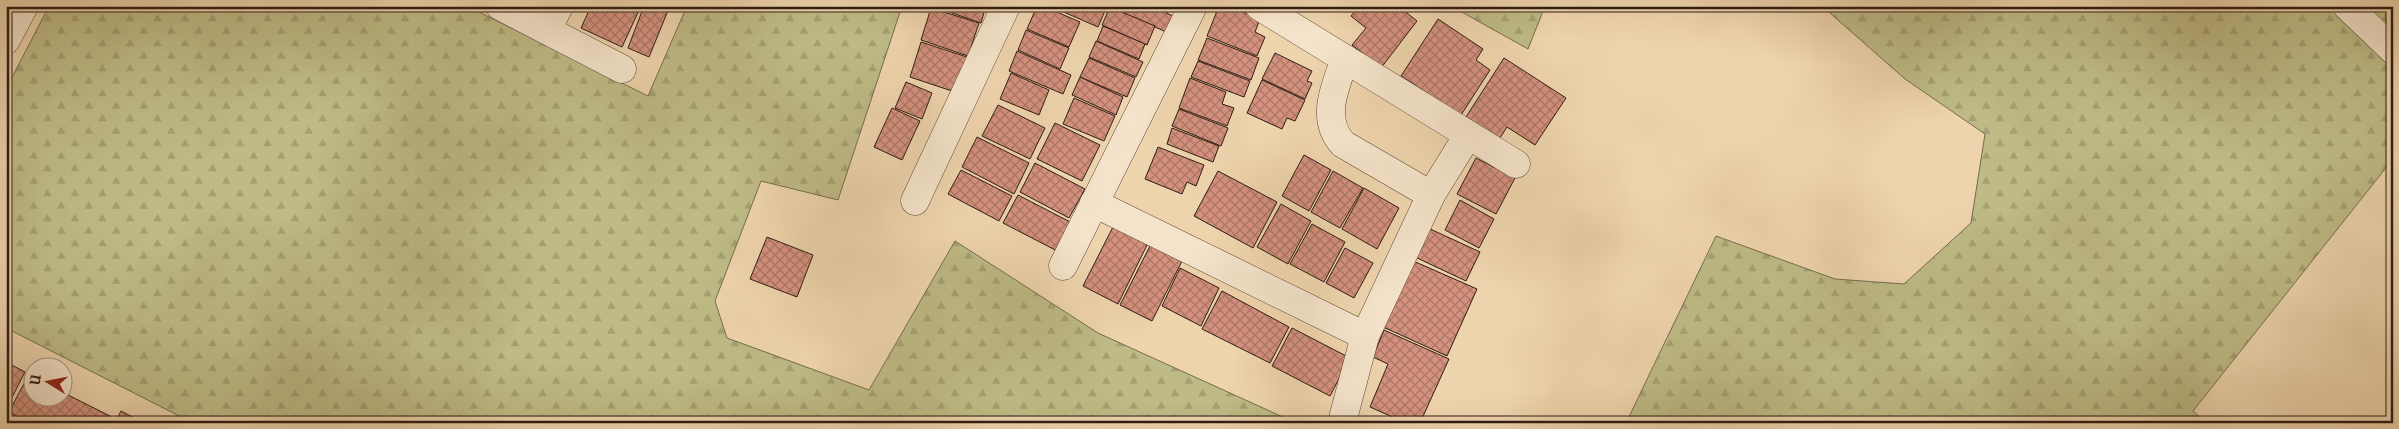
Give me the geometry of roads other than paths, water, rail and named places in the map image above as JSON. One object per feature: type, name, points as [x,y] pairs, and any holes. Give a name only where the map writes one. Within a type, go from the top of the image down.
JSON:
[{"type":"street","points":[[6,40],[24,6]]},
{"type":"street","points":[[500,6],[622,68]]},
{"type":"street","points":[[547,30],[559,6]]},
{"type":"street","points":[[915,201],[1006,6]]},
{"type":"street","points":[[1063,266],[1193,6]]},
{"type":"street","points":[[1259,6],[1516,164]]},
{"type":"street","points":[[2347,6],[2393,50]]},
{"type":"street","points":[[1345,59],[1335,86],[1331,106],[1330,120],[1336,137],[1343,144],[1430,195]]},
{"type":"street","points":[[1342,422],[1365,336],[1430,195],[1468,135]]},
{"type":"street","points":[[1094,203],[1365,336]]}]
